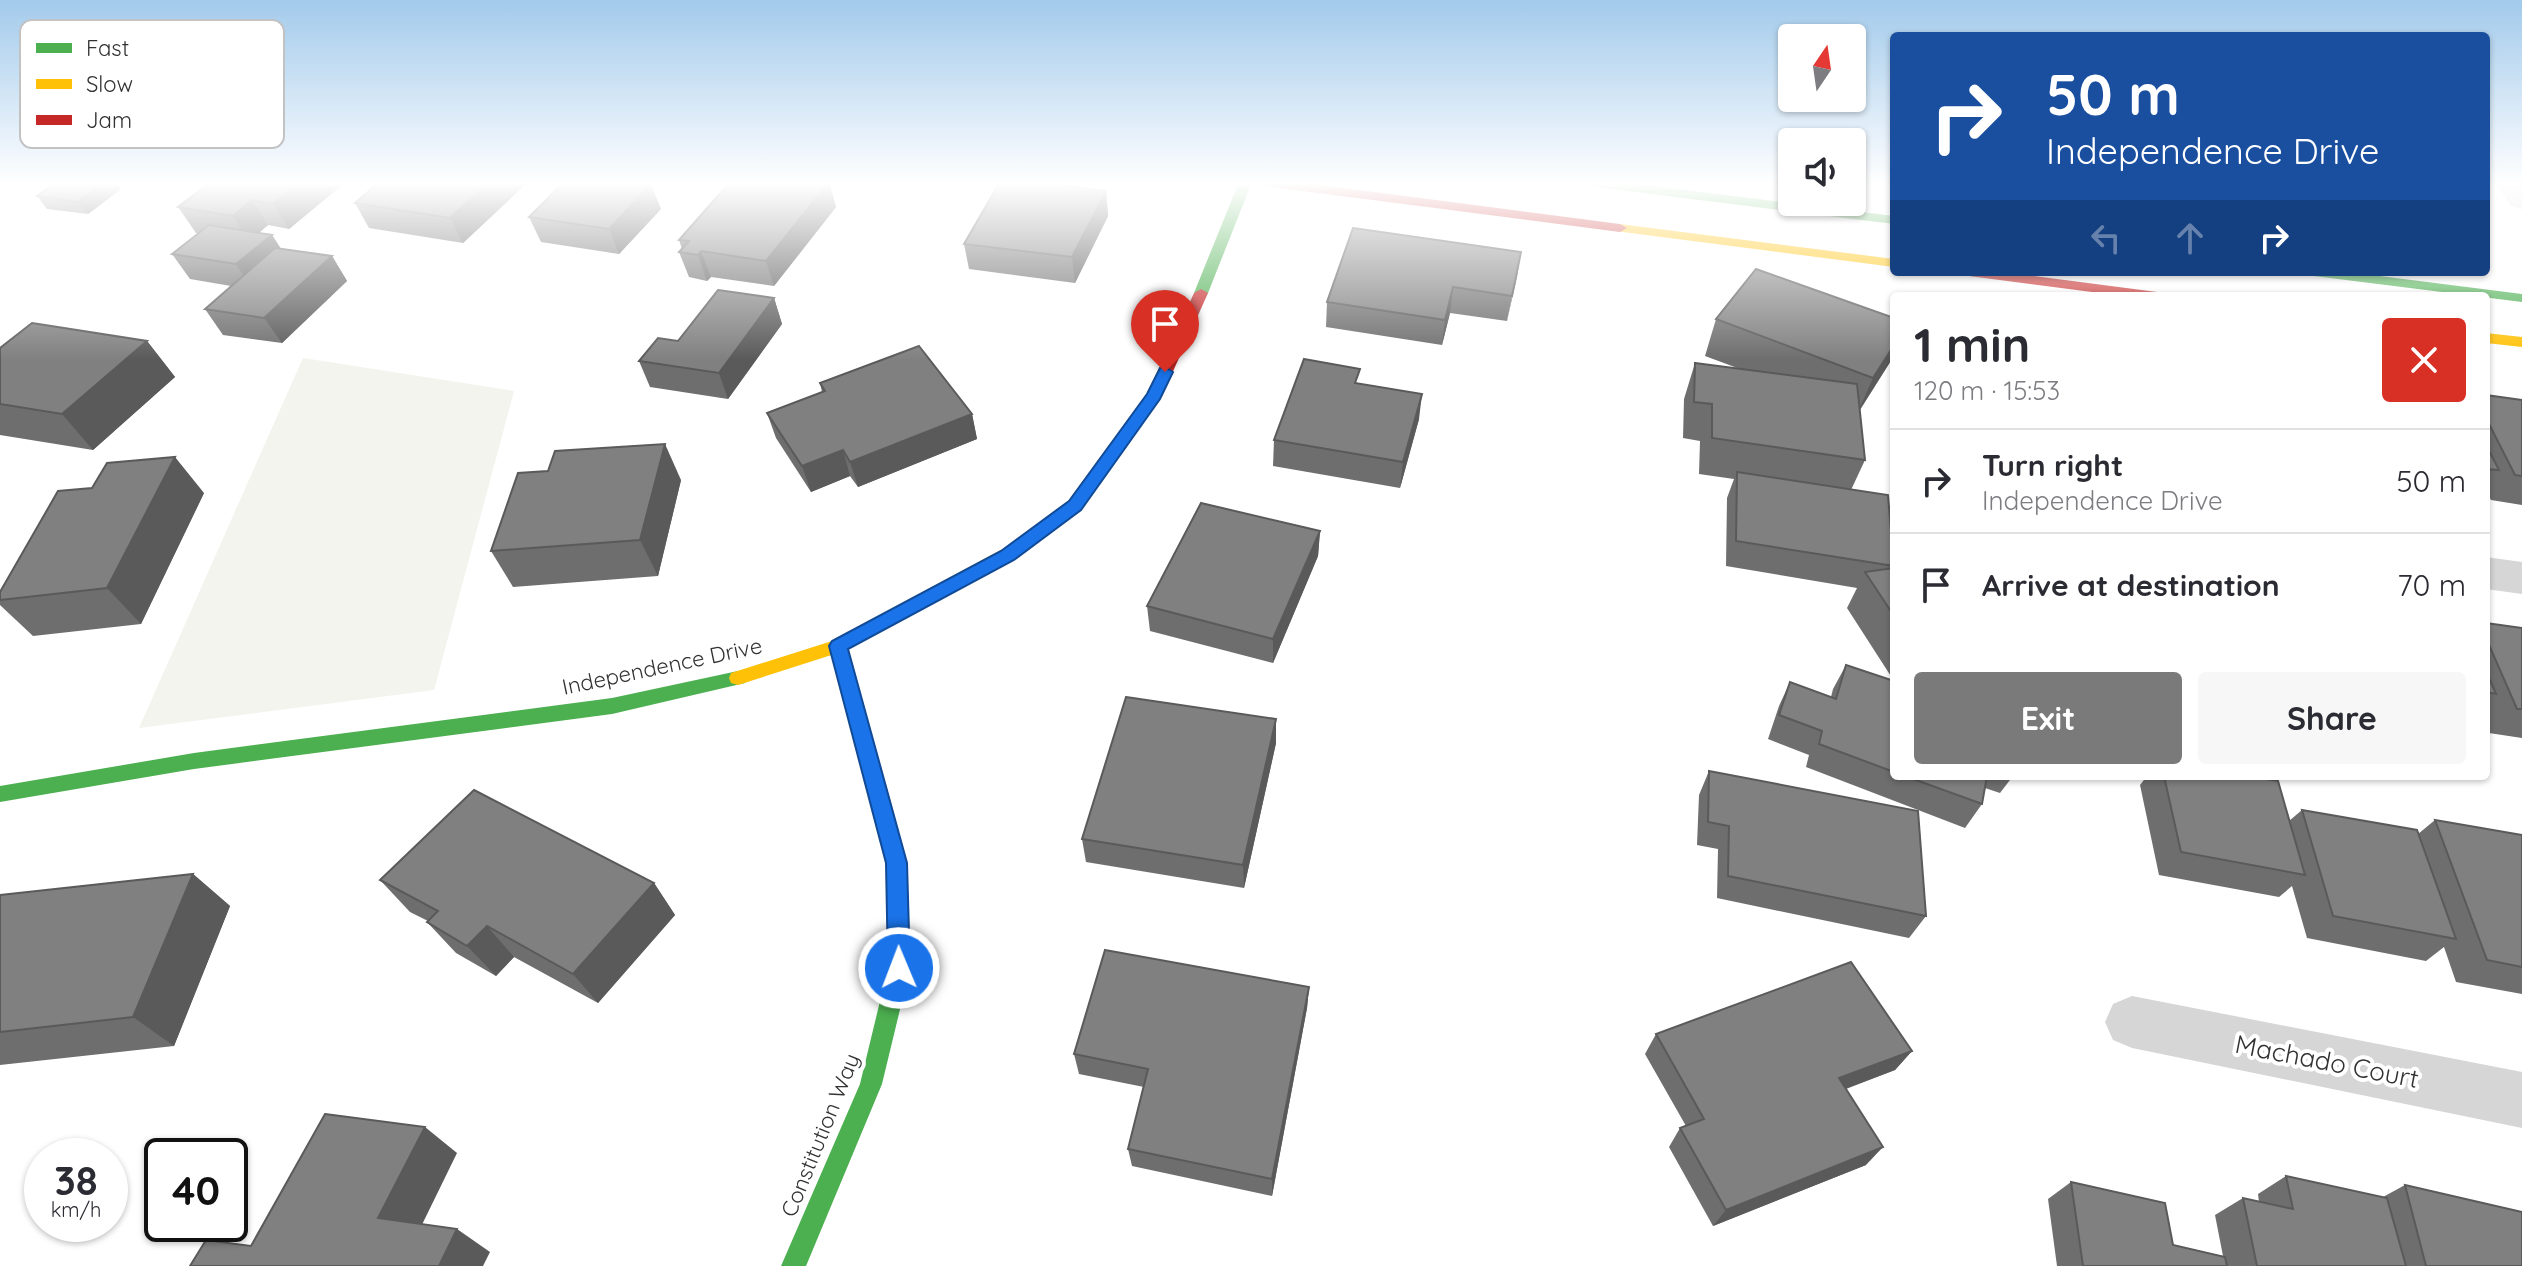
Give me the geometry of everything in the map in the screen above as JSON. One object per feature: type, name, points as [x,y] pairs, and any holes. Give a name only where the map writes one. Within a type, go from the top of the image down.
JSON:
[{"type":"street","name":"Independence Drive","points":[[0,794],[194,761],[612,706],[733,680],[838,646],[1008,556],[1075,505],[1154,396],[1222,241]]},
{"type":"street","points":[[1724,241],[1890,262]]},
{"type":"street","points":[[2000,276],[2126,292]]},
{"type":"street","points":[[2346,276],[2474,292]]},
{"type":"street","points":[[2490,294],[2522,298]]},
{"type":"street","points":[[2490,338],[2522,342]]},
{"type":"street","points":[[2490,574],[2522,578]]},
{"type":"street","name":"Constitution Way","points":[[793,1266],[871,1084],[899,968],[897,863],[838,646]]},
{"type":"street","name":"Machado Court","points":[[2132,1022],[2522,1100]]},
{"type":"shaded area","points":[[303,358],[514,391],[434,690],[139,728]]},
{"type":"building","points":[[188,241],[264,241],[236,264],[172,254]]},
{"type":"building","points":[[689,241],[782,241],[766,261],[701,251],[698,255],[679,252]]},
{"type":"building","points":[[966,241],[1080,241],[1072,257],[964,244]]},
{"type":"building","points":[[1348,241],[1445,241],[1521,252],[1512,296],[1453,287],[1445,320],[1327,302]]},
{"type":"building","points":[[275,248],[332,256],[264,318],[205,309]]},
{"type":"building","points":[[1756,269],[1890,317],[1890,351],[1873,378],[1716,319]]},
{"type":"building","points":[[718,290],[774,298],[719,373],[639,361],[658,338],[678,341]]},
{"type":"building","points":[[32,323],[147,341],[62,414],[0,404],[0,348]]},
{"type":"building","points":[[919,346],[972,414],[850,462],[843,450],[802,466],[767,413],[825,391],[820,383]]},
{"type":"building","points":[[1304,359],[1360,369],[1355,383],[1422,394],[1403,462],[1274,440]]},
{"type":"building","points":[[1695,363],[1857,384],[1865,460],[1712,438],[1712,404],[1694,402]]},
{"type":"building","points":[[2490,396],[2522,400],[2522,476],[2515,475],[2490,426]]},
{"type":"building","points":[[665,444],[640,540],[491,551],[518,473],[548,471],[555,451]]},
{"type":"building","points":[[2490,453],[2499,470],[2490,469]]},
{"type":"building","points":[[175,457],[107,588],[0,600],[0,592],[58,491],[92,488],[107,463]]},
{"type":"building","points":[[1737,472],[1888,495],[1890,565],[1736,541]]},
{"type":"building","points":[[1201,503],[1320,531],[1273,639],[1147,606]]},
{"type":"building","points":[[1890,569],[1890,610],[1865,572]]},
{"type":"building","points":[[2490,624],[2522,628],[2522,709],[2517,709],[2490,647]]},
{"type":"building","points":[[1846,665],[1890,680],[1890,771],[1819,744],[1822,731],[1779,715],[1790,682],[1836,699]]},
{"type":"building","points":[[1126,697],[1276,719],[1243,865],[1082,839]]},
{"type":"building","points":[[1709,771],[1918,811],[1926,916],[1728,876],[1729,826],[1708,822]]},
{"type":"building","points":[[1916,780],[1986,780],[1982,804]]},
{"type":"building","points":[[2165,780],[2278,781],[2305,875],[2181,852]]},
{"type":"building","points":[[474,790],[654,883],[573,974],[487,926],[467,946],[427,922],[438,911],[380,880]]},
{"type":"building","points":[[2302,810],[2417,830],[2456,939],[2333,916]]},
{"type":"building","points":[[2435,820],[2522,835],[2522,967],[2487,960]]},
{"type":"building","points":[[193,874],[133,1017],[0,1032],[0,895]]},
{"type":"building","points":[[1105,950],[1309,987],[1272,1179],[1128,1149],[1148,1069],[1074,1054]]},
{"type":"building","points":[[1851,962],[1912,1051],[1839,1078],[1883,1147],[1726,1210],[1680,1128],[1704,1119],[1656,1034]]},
{"type":"building","points":[[325,1114],[425,1127],[378,1218],[457,1229],[439,1266],[190,1266],[205,1242],[251,1246]]},
{"type":"building","points":[[2286,1176],[2387,1198],[2406,1266],[2257,1266],[2243,1198],[2293,1209]]},
{"type":"building","points":[[2071,1182],[2165,1203],[2173,1245],[2225,1257],[2227,1266],[2083,1266]]},
{"type":"building","points":[[2405,1185],[2522,1212],[2522,1266],[2426,1266]]},
{"type":"traffic: fast","points":[[1201,293],[1222,241]]},
{"type":"traffic: fast","points":[[2346,276],[2474,292]]},
{"type":"traffic: fast","points":[[2490,294],[2522,298]]},
{"type":"traffic: fast","points":[[0,794],[194,761],[612,706],[738,678]]},
{"type":"traffic: fast","points":[[793,1266],[871,1084],[899,968],[897,863],[881,803]]},
{"type":"traffic: slow","points":[[1722,241],[1890,262]]},
{"type":"traffic: slow","points":[[2490,338],[2522,342]]},
{"type":"traffic: slow","points":[[738,678],[838,646],[1008,556],[1025,543]]},
{"type":"traffic: jam","points":[[2000,276],[2126,292]]},
{"type":"traffic: jam","points":[[1025,543],[1075,505],[1154,396],[1201,293]]},
{"type":"traffic: jam","points":[[838,646],[881,803]]},
{"type":"route","points":[[899,968],[897,863],[838,646],[1008,556],[1075,505],[1154,396],[1165,372]]}]
